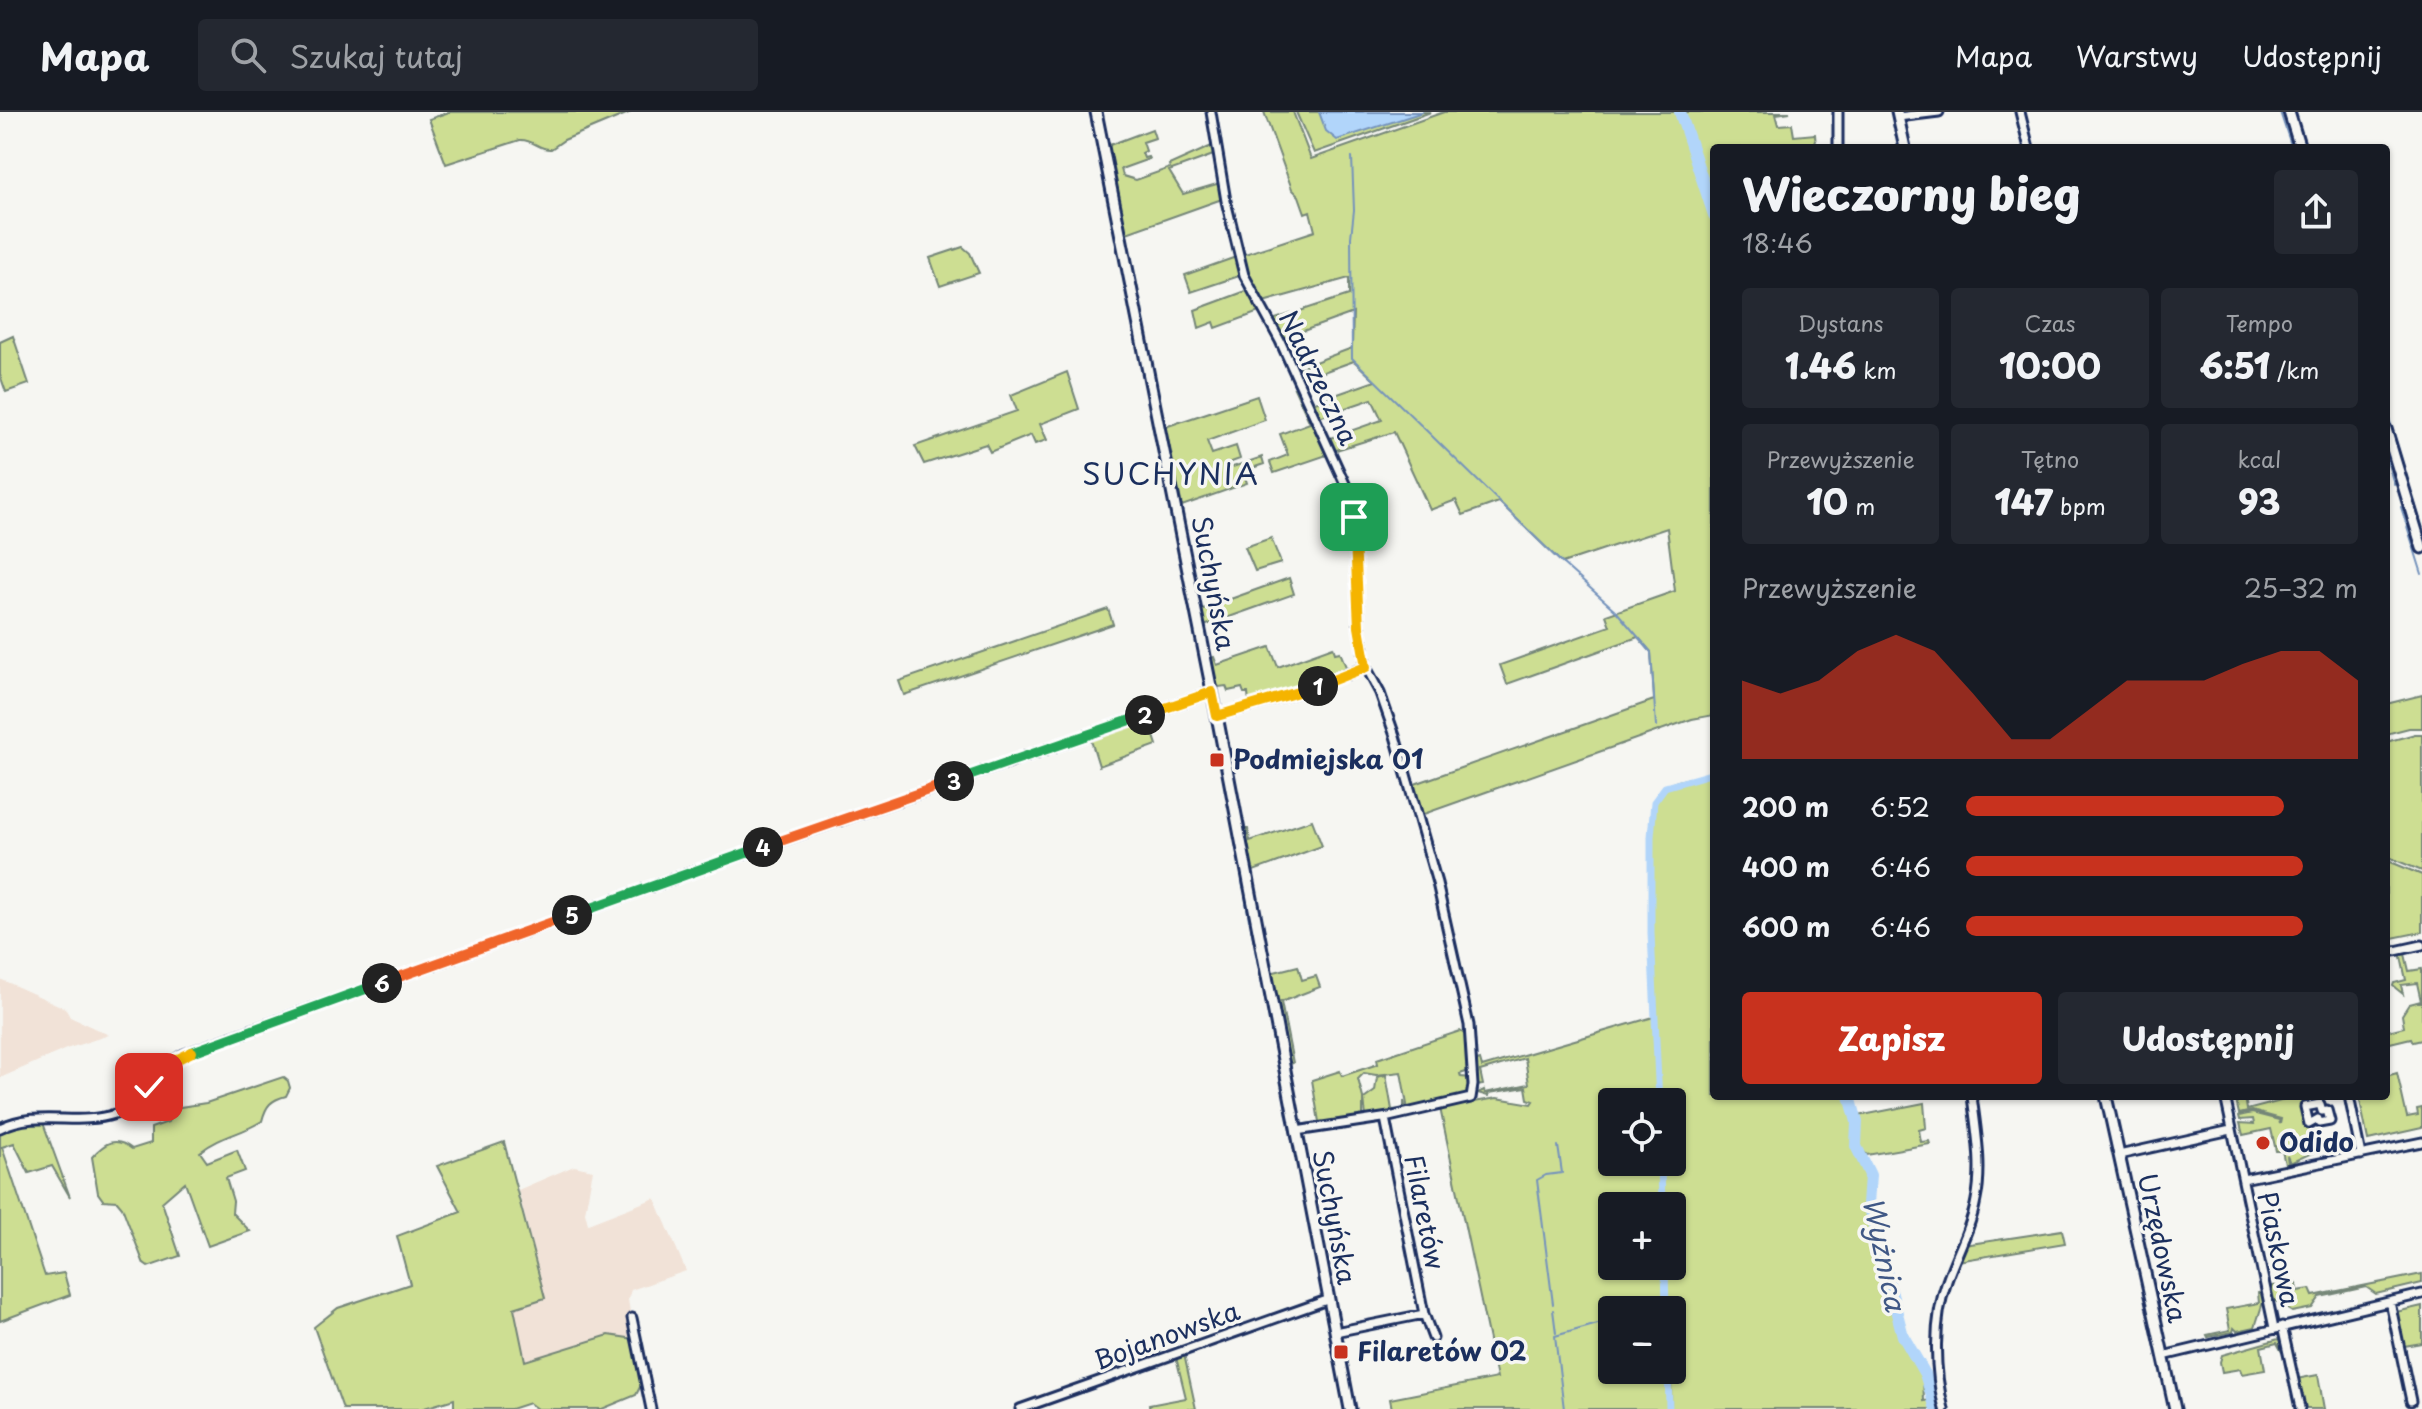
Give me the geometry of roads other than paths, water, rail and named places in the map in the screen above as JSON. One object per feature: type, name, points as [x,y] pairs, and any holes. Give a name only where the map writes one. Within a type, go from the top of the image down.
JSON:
[{"type":"street","name":"Suchyńska","points":[[1096,112],[1217,716],[1350,1409]]},
{"type":"street","name":"Nadrzeczna","points":[[1211,112],[1226,201],[1244,275],[1280,341],[1351,497],[1359,627],[1366,667],[1385,705],[1437,883],[1469,1025],[1473,1097],[1385,1118]]},
{"type":"street","points":[[1838,112],[1838,144]]},
{"type":"street","points":[[1904,144],[1898,114],[1939,112]]},
{"type":"street","points":[[2020,112],[2028,144]]},
{"type":"street","points":[[2289,112],[2299,144]]},
{"type":"street","points":[[2390,442],[2422,548]]},
{"type":"street","points":[[1217,716],[1313,688],[1366,667]]},
{"type":"street","points":[[0,1128],[25,1118],[85,1119],[118,1114],[133,1105],[163,1068],[184,1054],[704,868],[1212,692]]},
{"type":"street","points":[[2390,952],[2422,945]]},
{"type":"street","points":[[1944,1409],[1938,1376],[1941,1310],[1946,1282],[1973,1214],[1978,1188],[1972,1100]]},
{"type":"street","name":"Urzędowska","points":[[2107,1100],[2175,1409]]},
{"type":"street","name":"Piaskowa","points":[[2226,1100],[2300,1408]]},
{"type":"street","points":[[2350,1100],[2361,1155]]},
{"type":"street","points":[[1296,1131],[1385,1118]]},
{"type":"street","name":"Filaretów","points":[[1385,1118],[1424,1314],[1433,1338]]},
{"type":"street","points":[[2119,1155],[2231,1130]]},
{"type":"street","points":[[2243,1179],[2422,1142]]},
{"type":"street","points":[[2163,1356],[2422,1294]]},
{"type":"street","name":"Bojanowska","points":[[1020,1409],[1327,1300]]},
{"type":"street","points":[[2390,1302],[2411,1401]]},
{"type":"street","points":[[1335,1332],[1424,1314]]},
{"type":"street","points":[[632,1318],[651,1409]]},
{"type":"water","points":[[1319,112],[1423,112],[1337,140],[1326,131]]},
{"type":"waterway","name":"Wyżnica","points":[[1680,112],[1710,203]]},
{"type":"waterway","points":[[2280,112],[2291,144]]},
{"type":"waterway","points":[[2295,112],[2305,144]]},
{"type":"waterway","points":[[1352,157],[1352,358],[1562,563],[1616,611],[1651,652],[1656,726]]},
{"type":"waterway","points":[[2390,421],[2411,491]]},
{"type":"waterway","points":[[2390,471],[2394,484]]},
{"type":"waterway","points":[[2414,500],[2422,527]]},
{"type":"waterway","points":[[2401,507],[2422,574]]},
{"type":"waterway","points":[[1658,1088],[1651,933],[1654,802],[1665,787],[1710,774]]},
{"type":"waterway","points":[[1242,881],[1243,887]]},
{"type":"waterway","points":[[1245,894],[1249,920]]},
{"type":"waterway","points":[[1251,928],[1254,942]]},
{"type":"waterway","points":[[1255,950],[1259,969]]},
{"type":"waterway","points":[[1261,976],[1262,981]]},
{"type":"waterway","points":[[1264,991],[1278,1066]]},
{"type":"waterway","points":[[1280,1074],[1282,1085]]},
{"type":"waterway","points":[[1284,1092],[1288,1121]]},
{"type":"waterway","name":"Wyżnica","points":[[1851,1100],[1857,1122],[1856,1146],[1870,1175],[1868,1204],[1903,1336],[1925,1374],[1936,1409]]},
{"type":"waterway","points":[[1553,1304],[1537,1180],[1562,1173],[1558,1146]]},
{"type":"waterway","points":[[1661,1176],[1662,1192]]},
{"type":"waterway","points":[[1665,1280],[1666,1296]]},
{"type":"waterway","points":[[1553,1310],[1556,1333]]},
{"type":"waterway","points":[[1564,1409],[1555,1336],[1598,1324]]},
{"type":"waterway","points":[[1668,1384],[1669,1409]]},
{"type":"place","name":"Podmiejska 01","points":[[1217,760]]},
{"type":"place","name":"Odido","points":[[2263,1143]]},
{"type":"place","name":"Filaretów 02","points":[[1341,1352]]},
{"type":"district","name":"SUCHYNIA","points":[[1171,475]]}]
